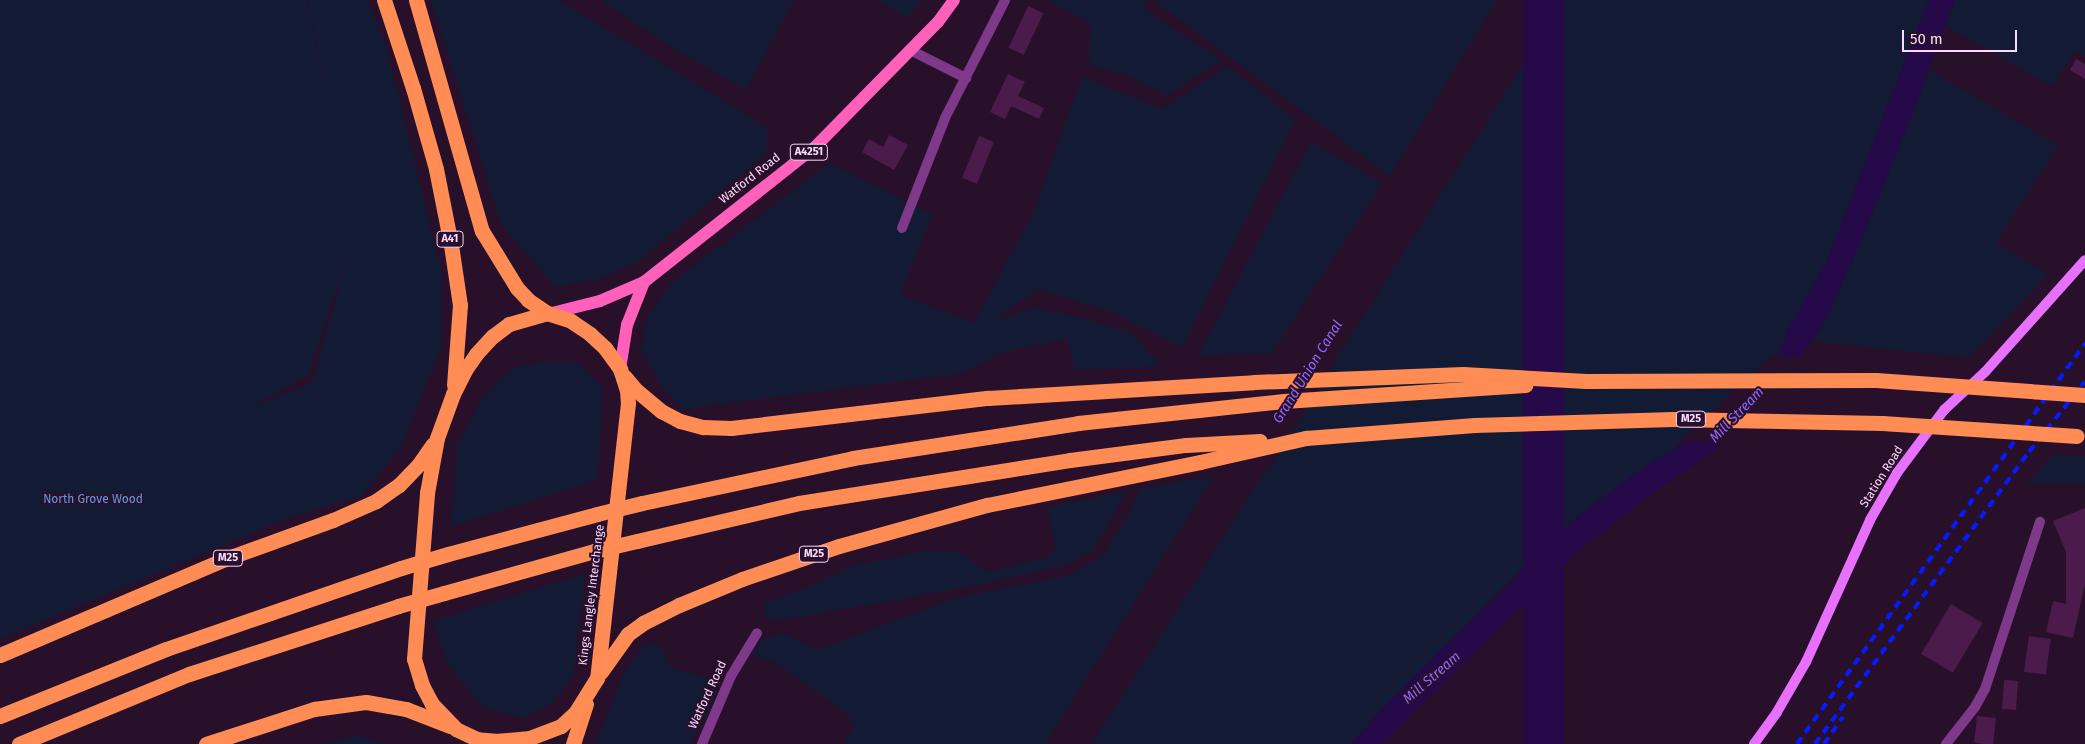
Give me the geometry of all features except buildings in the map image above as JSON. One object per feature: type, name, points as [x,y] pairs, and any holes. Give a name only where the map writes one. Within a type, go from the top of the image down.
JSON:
[{"type":"highway","name":"A41","points":[[384,0],[413,88],[436,170],[451,245],[460,305],[453,394]]},
{"type":"highway","name":"A41","points":[[416,0],[482,231],[517,288],[528,300],[550,313]]},
{"type":"highway","name":"Kings Langley Interchange","points":[[550,313],[590,334],[605,348],[621,371],[628,403],[597,678],[588,695],[561,726],[515,740],[479,742],[456,729],[432,704],[422,686],[414,659],[427,494],[437,438],[453,394],[476,354],[493,336],[510,324],[550,313]]},
{"type":"highway","points":[[621,371],[636,390],[661,412],[703,427],[722,428],[766,426],[988,398],[1463,374],[1586,381],[1876,380],[2085,395]]},
{"type":"highway","points":[[0,716],[166,649],[401,568],[597,514],[853,458],[1078,423],[1284,401],[1586,381]]},
{"type":"highway","name":"M25","points":[[19,744],[189,674],[444,592],[594,551],[799,503],[1070,460],[1186,446],[1474,425],[1673,419],[1882,423],[2081,436]]},
{"type":"highway","name":"M25","points":[[0,655],[225,560],[333,520],[376,501],[399,485],[413,471],[437,438]]},
{"type":"highway","name":"M25","points":[[597,678],[613,652],[628,634],[644,623],[679,605],[742,579],[839,546],[987,505],[1306,438]]},
{"type":"highway","points":[[573,744],[588,695]]},
{"type":"highway","points":[[206,744],[314,709],[366,702],[406,709],[456,729]]},
{"type":"main road","name":"Watford Road","points":[[550,313],[600,301],[644,282],[815,147],[938,22],[954,0]]},
{"type":"main road","points":[[621,371],[627,325],[644,282]]},
{"type":"street","points":[[902,228],[945,118],[1005,0]]},
{"type":"street","points":[[910,50],[966,78]]},
{"type":"street","name":"Station Road","points":[[1754,744],[1778,712],[1806,662],[1866,528],[1897,473],[1944,410],[1985,372],[2085,260]]},
{"type":"street","points":[[1946,744],[1975,707],[1985,689],[2040,522]]},
{"type":"street","name":"Watford Road","points":[[702,744],[731,676],[756,632]]},
{"type":"green space","name":"North Grove Wood","points":[[0,0],[306,0],[354,218],[307,0],[367,0],[386,46],[442,274],[441,347],[402,445],[362,496],[288,518],[0,639]],"holes":[[[351,244],[312,383],[246,410],[308,375]]]},
{"type":"green space","points":[[431,0],[558,0],[768,128],[766,154],[638,262],[599,279],[555,287],[501,224]]},
{"type":"green space","points":[[600,0],[794,0],[746,90],[675,49]]},
{"type":"green space","points":[[877,0],[921,0],[907,18]]},
{"type":"green space","points":[[1047,0],[1146,0],[1144,9],[1222,60],[1166,96],[1128,75],[1089,65],[1090,23]]},
{"type":"green space","points":[[1157,0],[1497,0],[1390,176],[1157,3]]},
{"type":"green space","points":[[1564,0],[1929,0],[1826,263],[1786,332],[1780,352],[1673,451],[1653,461],[1528,563],[1382,709],[1351,744],[1092,744]]},
{"type":"green space","points":[[1955,0],[2085,0],[2085,56],[2075,50],[2053,87],[1946,26]]},
{"type":"green space","points":[[1227,66],[1295,120],[1182,348],[1109,311],[1038,289],[994,320],[1036,308],[1128,331],[1161,366],[1075,370],[1067,338],[997,354],[964,373],[682,409],[661,386],[641,350],[647,320],[669,285],[830,163],[932,215],[900,295],[974,323],[1034,212],[1082,77],[1163,109]]},
{"type":"green space","points":[[1929,70],[2058,146],[1996,243],[2048,274],[1969,358],[1812,341],[1824,323],[1859,246]]},
{"type":"green space","points":[[1311,142],[1382,183],[1272,353],[1198,356]]},
{"type":"green space","points":[[541,362],[577,362],[603,388],[597,480],[451,527],[458,442],[485,395],[512,368]]},
{"type":"green space","points":[[2055,454],[2085,457],[2085,484],[2028,483]]},
{"type":"green space","points":[[1214,476],[1045,744],[844,744],[854,725],[847,713],[773,661],[752,655],[761,640],[782,633],[816,650],[956,598],[1072,575],[1103,555],[1126,519],[1141,488]]},
{"type":"green space","points":[[1127,491],[1093,550],[1068,565],[952,590],[788,619],[765,619],[766,602],[809,587],[851,566],[926,551],[958,551],[987,572],[1048,558],[1056,548],[1048,507]]},
{"type":"green space","points":[[585,574],[573,675],[553,703],[524,718],[483,708],[448,663],[433,621]]},
{"type":"green space","points":[[658,644],[672,668],[709,678],[717,693],[690,744],[596,744],[624,672],[642,646]]},
{"type":"green space","points":[[357,736],[386,744],[322,744]]},
{"type":"water","points":[[1523,0],[1564,0],[1564,744],[1523,744]]},
{"type":"water","name":"Mill Stream","points":[[1929,0],[1955,0],[1912,115],[1859,246],[1824,323],[1801,356],[1712,453],[1664,485],[1577,552],[1382,744],[1351,744],[1382,709],[1576,517],[1653,461],[1673,451],[1780,352],[1786,333],[1826,263]]},
{"type":"pier","points":[[1772,356],[1804,357],[1726,441],[1679,442]]},
{"type":"pier","points":[[1337,361],[1270,469],[1218,475],[1287,365]]},
{"type":"railway","points":[[1797,744],[2085,343]]},
{"type":"railway","points":[[1815,744],[2029,452],[2085,381]]},
{"type":"railway","points":[[1824,744],[1843,717]]},
{"type":"water label","name":"Grand Union Canal","points":[[1308,372]]}]
